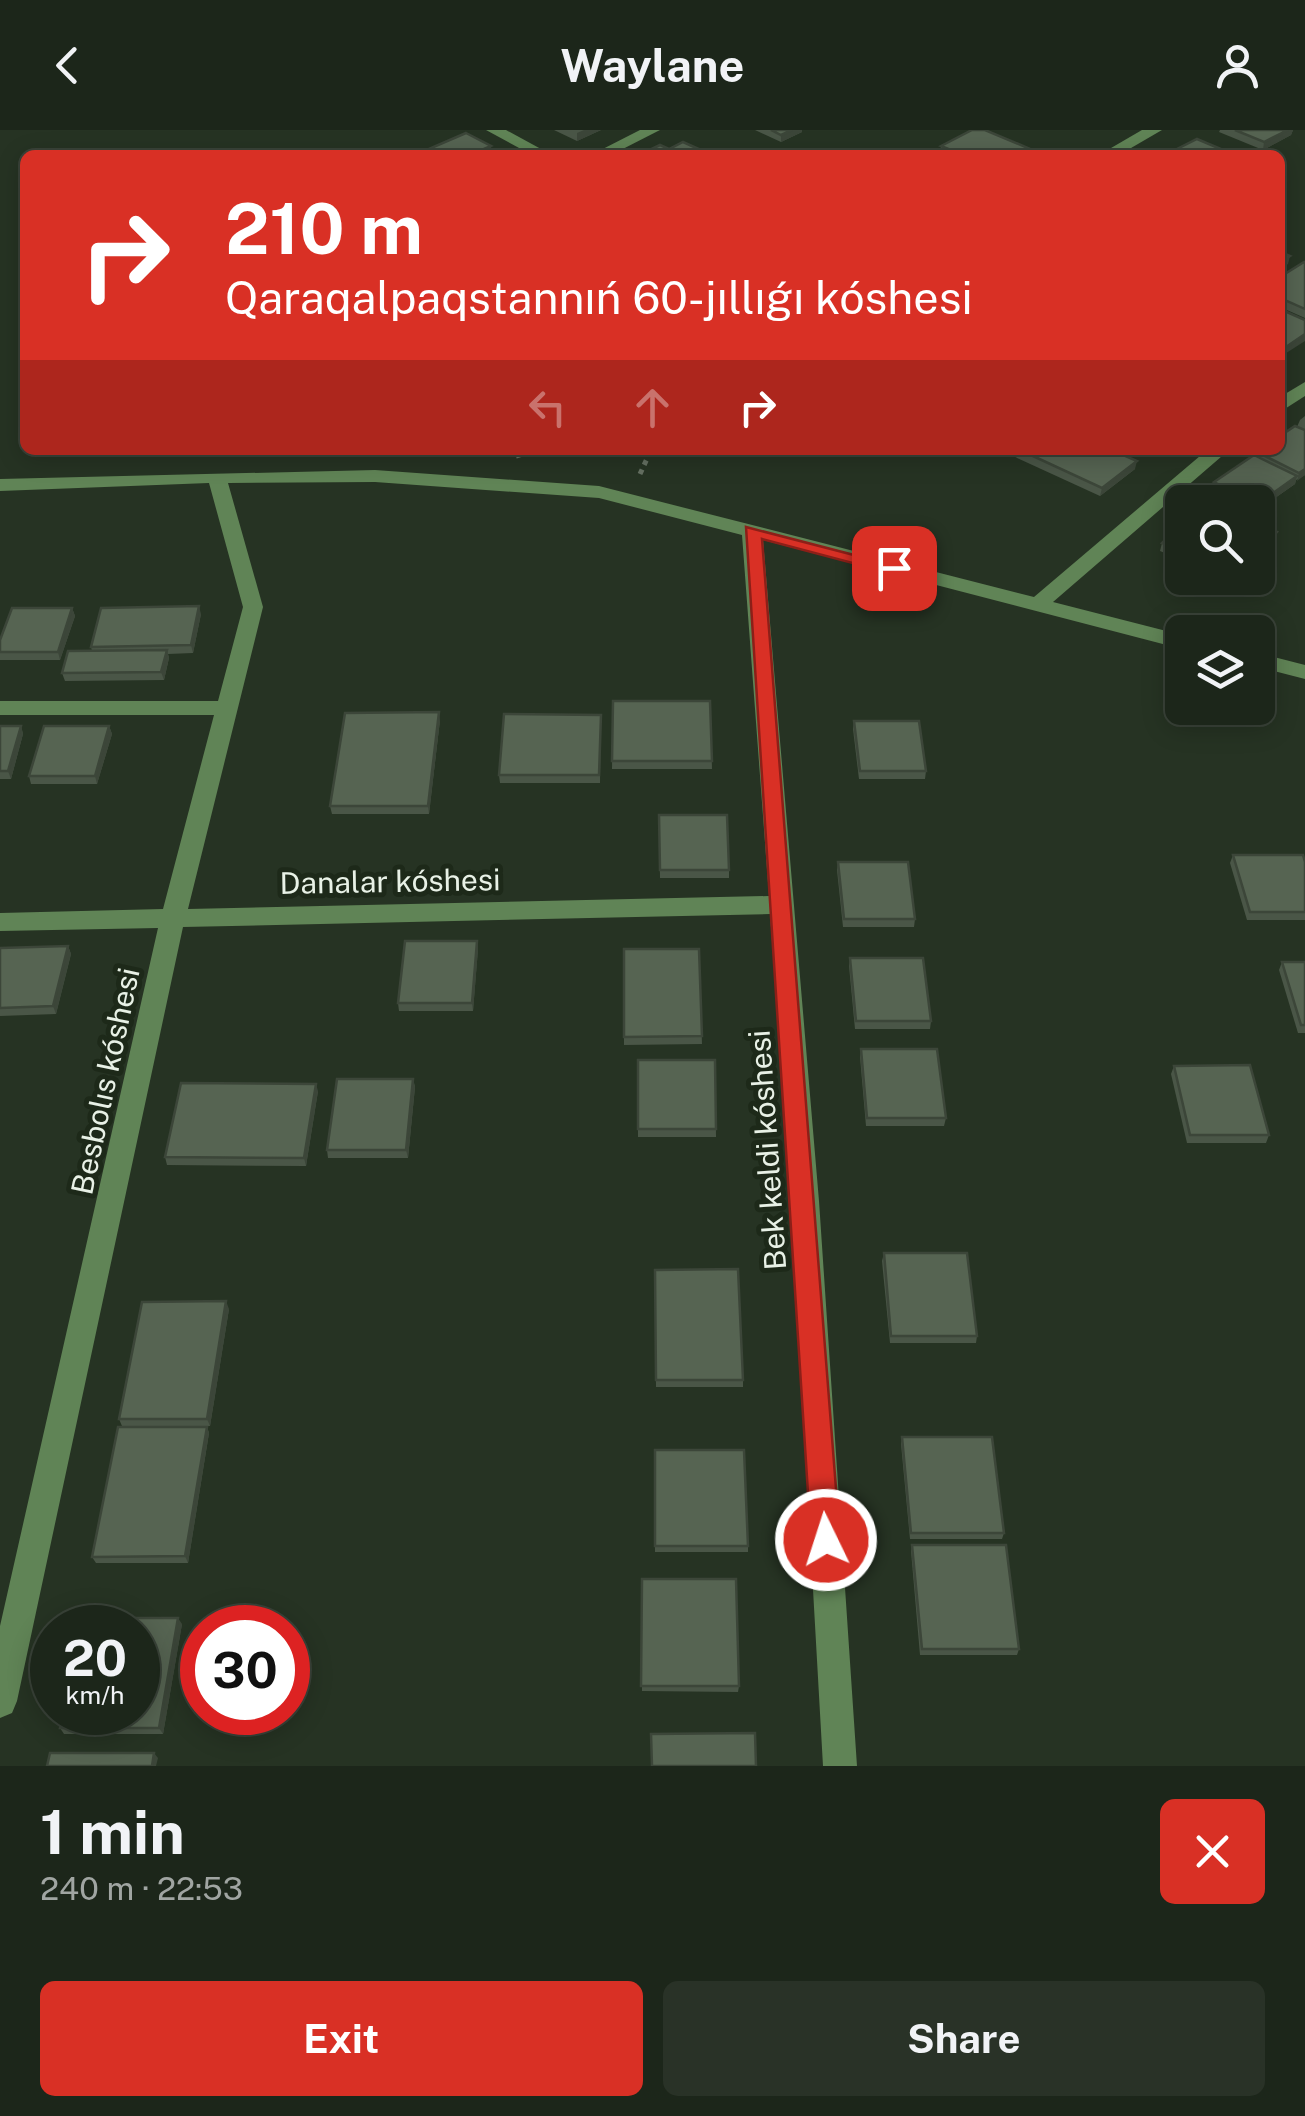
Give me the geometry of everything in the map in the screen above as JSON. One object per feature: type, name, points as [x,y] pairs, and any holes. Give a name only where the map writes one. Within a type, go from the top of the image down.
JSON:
[{"type":"street","points":[[494,130],[534,150]]},
{"type":"street","points":[[610,150],[652,130]]},
{"type":"street","points":[[1116,150],[1154,130]]},
{"type":"street","points":[[1285,402],[1305,387]]},
{"type":"street","points":[[1036,606],[1213,455]]},
{"type":"street","points":[[0,484],[217,477],[513,480],[600,492],[1165,638]]},
{"type":"street","name":"Besbolıs kóshesi","points":[[0,1701],[173,918],[253,606],[217,477]]},
{"type":"street","name":"Bek keldi kóshesi","points":[[752,530],[840,1766]]},
{"type":"street","points":[[1275,664],[1305,672]]},
{"type":"street","points":[[0,708],[227,708]]},
{"type":"street","name":"Danalar kóshesi","points":[[0,922],[781,905]]},
{"type":"path","points":[[640,474],[649,455]]},
{"type":"building","points":[[972,130],[985,130],[1028,148],[951,150],[941,146]]},
{"type":"building","points":[[1235,130],[1288,130],[1264,142]]},
{"type":"building","points":[[466,133],[491,146],[482,150],[426,150]]},
{"type":"building","points":[[1197,139],[1223,150],[1175,150]]},
{"type":"building","points":[[683,142],[701,150],[650,150],[660,145],[669,149]]},
{"type":"building","points":[[1305,262],[1305,309],[1285,300],[1285,274]]},
{"type":"building","points":[[1285,311],[1305,320],[1305,334],[1285,348]]},
{"type":"building","points":[[1295,426],[1305,430],[1305,469],[1299,473],[1263,455],[1285,455],[1285,433]]},
{"type":"building","points":[[1031,455],[1123,455],[1137,461],[1102,488]]},
{"type":"building","points":[[1254,455],[1297,476],[1275,492],[1275,485],[1214,482]]},
{"type":"building","points":[[199,606],[191,645],[91,647],[101,608]]},
{"type":"building","points":[[12,608],[72,608],[58,652],[0,652],[0,640]]},
{"type":"building","points":[[167,650],[161,672],[62,673],[68,651]]},
{"type":"building","points":[[613,701],[710,701],[712,761],[612,761]]},
{"type":"building","points":[[439,712],[428,806],[330,806],[345,713]]},
{"type":"building","points":[[504,714],[601,715],[599,775],[499,775]]},
{"type":"building","points":[[854,721],[919,721],[926,771],[860,771]]},
{"type":"building","points":[[0,726],[21,726],[8,771],[0,771]]},
{"type":"building","points":[[44,726],[109,726],[95,776],[29,776]]},
{"type":"building","points":[[659,815],[727,815],[729,870],[660,870]]},
{"type":"building","points":[[1233,855],[1303,855],[1305,912],[1250,912]]},
{"type":"building","points":[[838,862],[908,862],[915,919],[844,919]]},
{"type":"building","points":[[405,941],[477,941],[472,1003],[398,1003]]},
{"type":"building","points":[[68,946],[53,1006],[0,1008],[0,948]]},
{"type":"building","points":[[624,949],[699,949],[702,1036],[624,1037]]},
{"type":"building","points":[[850,958],[923,958],[931,1021],[856,1021]]},
{"type":"building","points":[[1282,962],[1305,962],[1305,1025],[1301,1025]]},
{"type":"building","points":[[861,1049],[937,1049],[946,1118],[867,1118]]},
{"type":"building","points":[[638,1060],[715,1060],[716,1129],[638,1129]]},
{"type":"building","points":[[1250,1065],[1269,1135],[1190,1135],[1174,1066]]},
{"type":"building","points":[[337,1079],[413,1079],[406,1150],[327,1150]]},
{"type":"building","points":[[181,1083],[316,1084],[304,1158],[165,1157]]},
{"type":"building","points":[[884,1253],[967,1253],[977,1336],[891,1336]]},
{"type":"building","points":[[738,1269],[743,1380],[656,1380],[655,1270]]},
{"type":"building","points":[[226,1301],[207,1419],[119,1419],[142,1302]]},
{"type":"building","points":[[118,1427],[207,1427],[185,1556],[92,1557]]},
{"type":"building","points":[[902,1437],[992,1437],[1004,1533],[911,1533]]},
{"type":"building","points":[[655,1450],[744,1450],[748,1546],[655,1546]]},
{"type":"building","points":[[912,1545],[1006,1545],[1019,1649],[922,1649]]},
{"type":"building","points":[[642,1579],[736,1579],[739,1686],[641,1686]]},
{"type":"building","points":[[160,1618],[178,1618],[160,1722]]},
{"type":"building","points":[[755,1733],[756,1766],[652,1766],[651,1734]]},
{"type":"building","points":[[50,1753],[154,1753],[152,1766],[47,1766]]},
{"type":"route","points":[[826,1540],[752,530],[894,568]]}]
